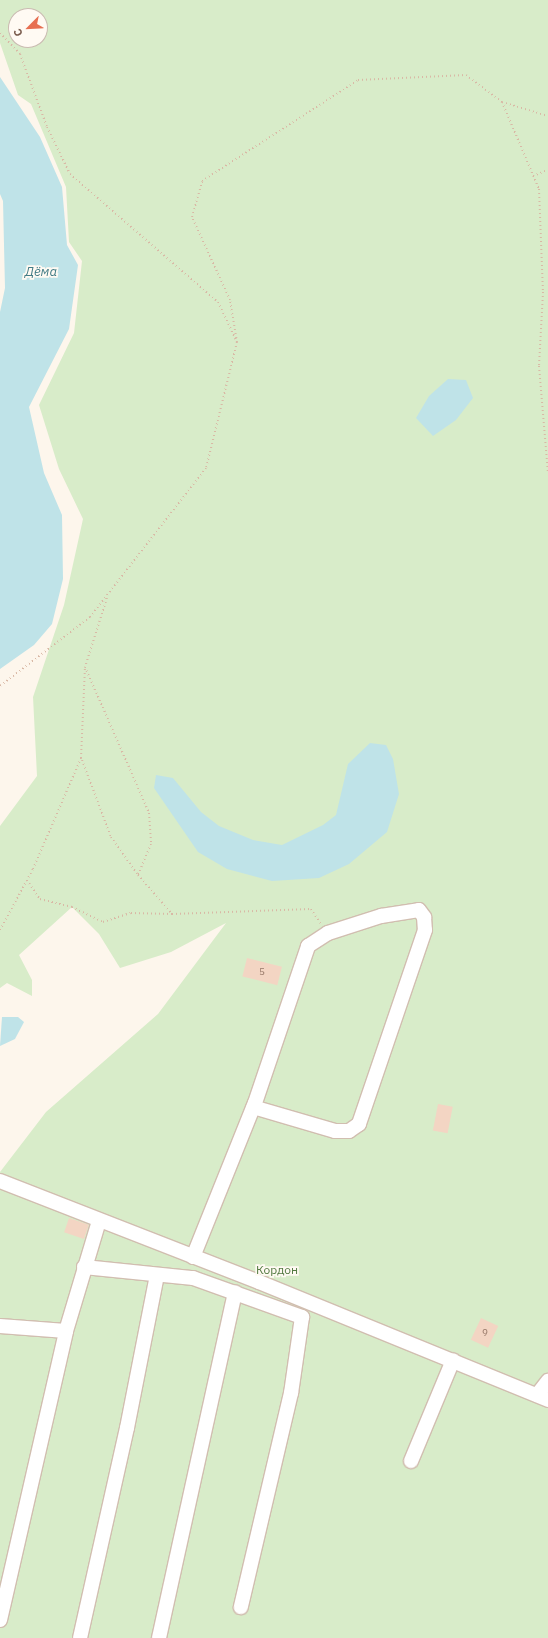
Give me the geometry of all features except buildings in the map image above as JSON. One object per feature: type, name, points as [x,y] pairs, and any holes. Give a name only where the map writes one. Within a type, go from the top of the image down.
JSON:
[{"type":"street","points":[[194,1257],[253,1107],[308,946],[328,933],[381,916],[419,910],[424,917],[425,930],[359,1124],[349,1132],[335,1131],[253,1107]]},
{"type":"street","points":[[0,1180],[99,1221],[194,1257],[543,1397],[548,1381]]},
{"type":"street","points":[[0,1620],[66,1331],[99,1221]]},
{"type":"street","points":[[84,1267],[193,1278],[302,1317],[291,1393],[241,1607]]},
{"type":"street","points":[[80,1638],[157,1275]]},
{"type":"street","points":[[159,1638],[235,1292]]},
{"type":"street","points":[[0,1326],[66,1331]]},
{"type":"street","points":[[411,1461],[453,1360]]},
{"type":"path","points":[[0,33],[20,54],[47,127],[70,174],[218,302],[237,342]]},
{"type":"path","points":[[0,686],[90,617],[206,468],[237,342],[230,300],[192,217],[202,181],[358,80],[466,75],[502,102],[548,116]]},
{"type":"path","points":[[502,102],[533,176],[539,197],[543,292],[539,366],[548,474]]},
{"type":"path","points":[[533,176],[548,170]]},
{"type":"path","points":[[0,930],[27,880],[81,758],[86,667],[108,595]]},
{"type":"path","points":[[86,667],[149,813],[151,844],[138,875]]},
{"type":"path","points":[[81,758],[111,838],[138,875],[172,914]]},
{"type":"path","points":[[27,880],[40,899],[72,907],[103,922],[131,914],[311,909],[328,933]]},
{"type":"green space","name":"Кордон","points":[[0,0],[548,0],[548,1638],[0,1638],[0,1172],[46,1112],[158,1014],[226,923],[171,952],[120,968],[99,934],[72,907],[19,955],[32,980],[32,996],[7,983],[0,988],[0,826],[37,776],[33,697],[64,605],[83,519],[59,469],[39,405],[74,333],[82,261],[69,242],[66,187],[31,104],[18,95],[0,43]]},
{"type":"water","name":"Дёма","points":[[0,77],[40,137],[62,187],[67,245],[78,265],[69,329],[29,407],[44,473],[62,515],[63,579],[52,624],[34,645],[0,669],[0,312],[5,288],[3,201],[0,194]]},
{"type":"water","points":[[448,379],[466,380],[473,398],[456,420],[433,436],[416,418],[429,396]]},
{"type":"water","points":[[370,743],[386,745],[393,759],[399,794],[387,832],[349,864],[319,878],[272,881],[227,869],[198,852],[154,788],[156,775],[173,778],[201,812],[219,826],[253,840],[282,845],[323,825],[336,815],[348,764]]},
{"type":"water","points":[[2,1017],[18,1017],[24,1022],[15,1039],[0,1046]]}]
